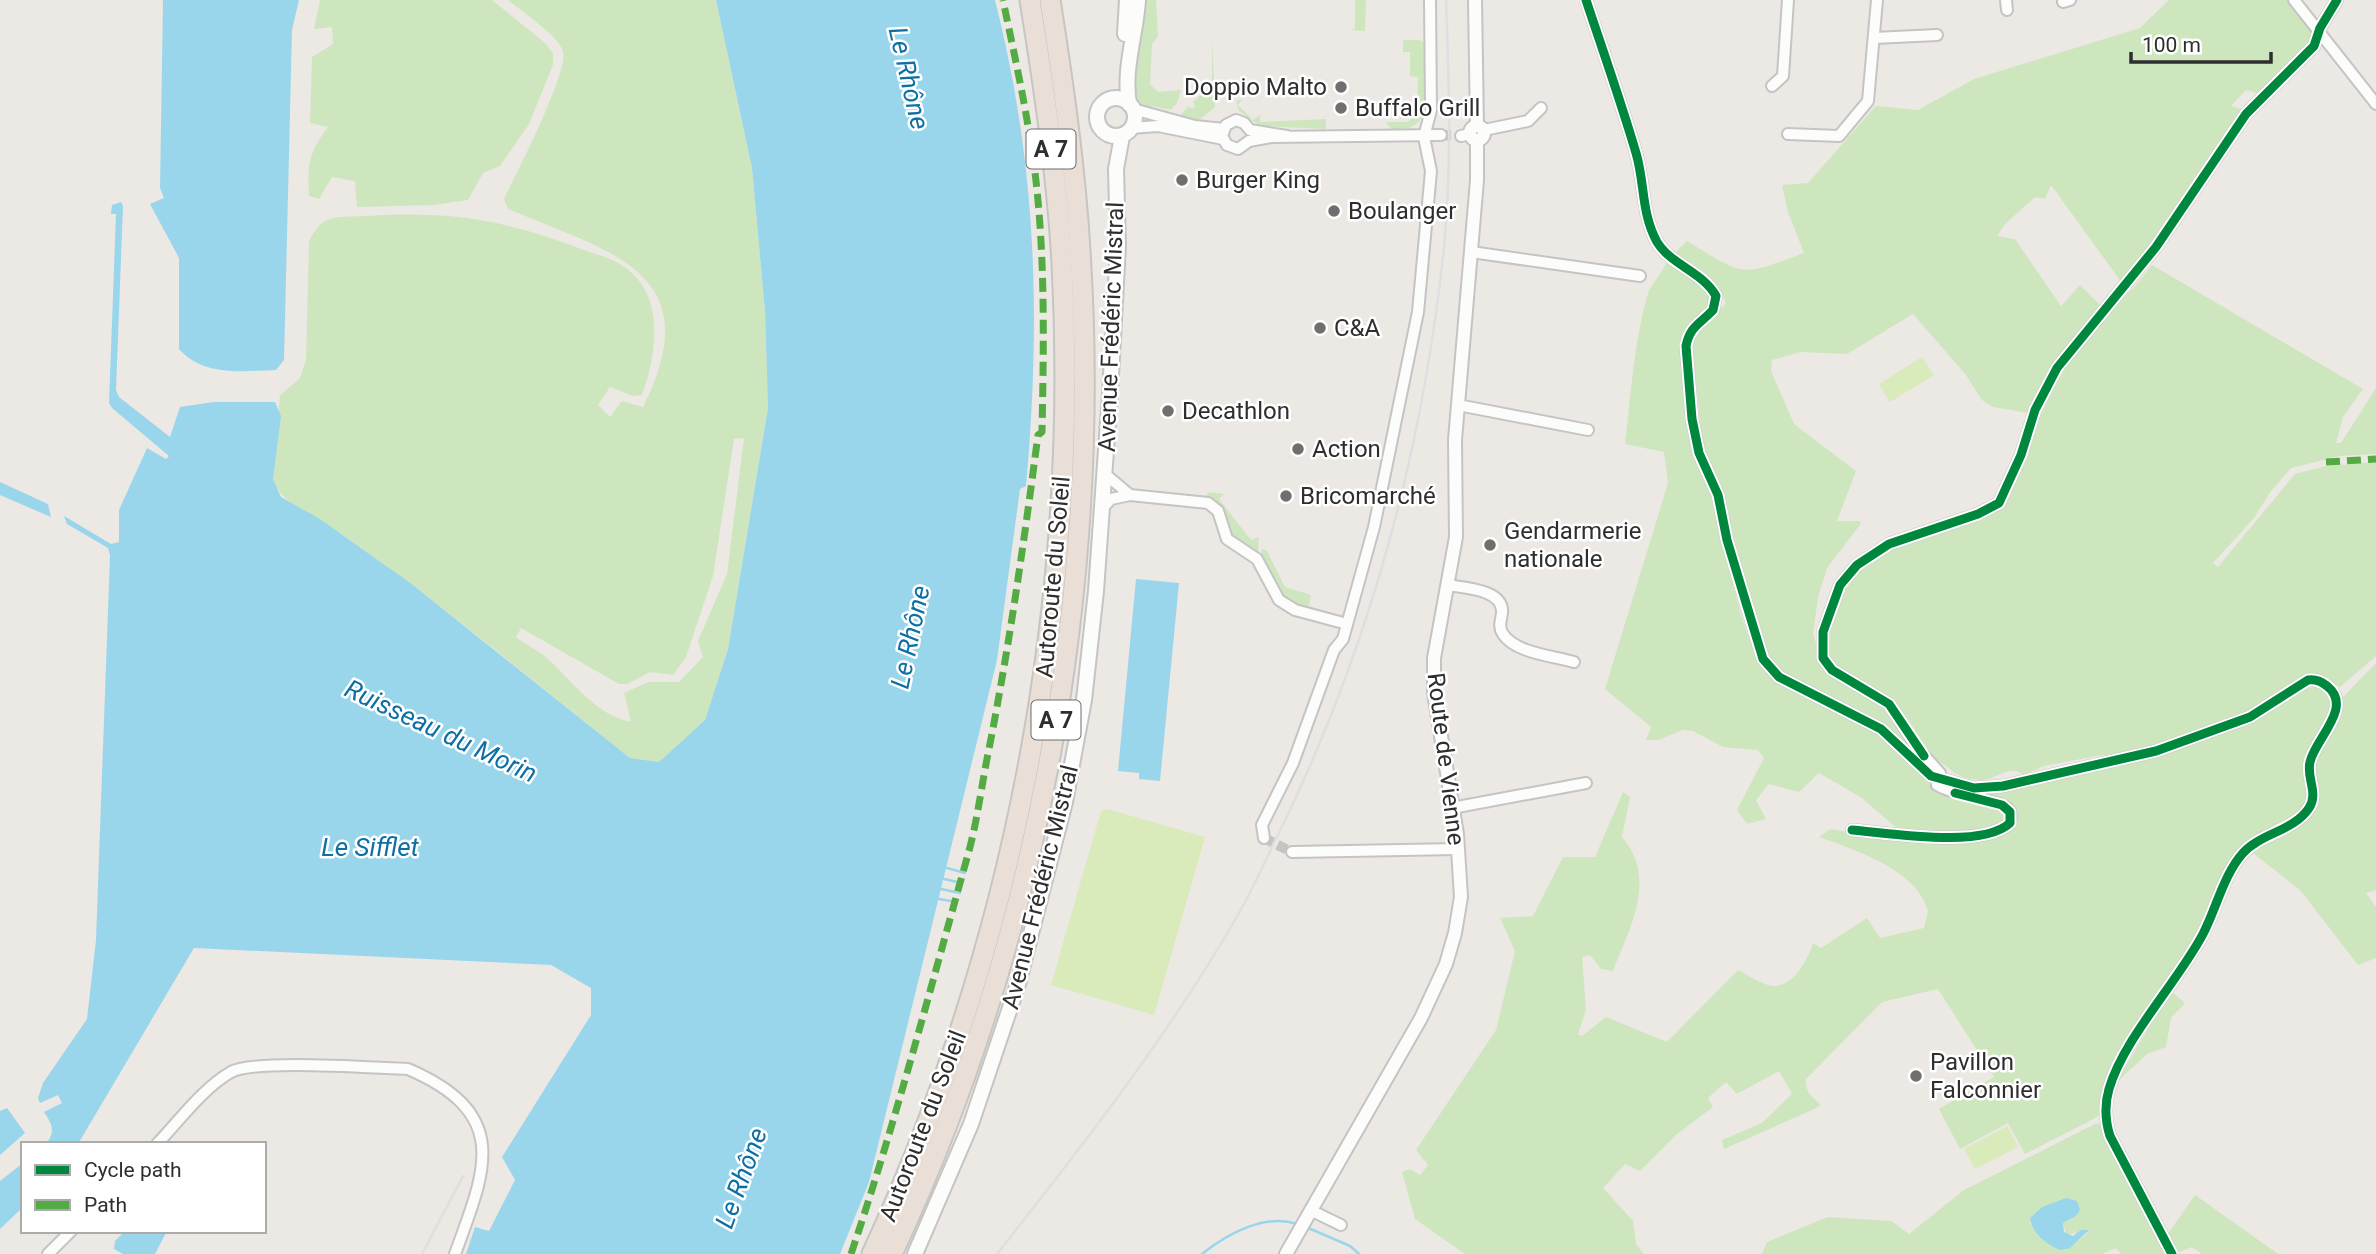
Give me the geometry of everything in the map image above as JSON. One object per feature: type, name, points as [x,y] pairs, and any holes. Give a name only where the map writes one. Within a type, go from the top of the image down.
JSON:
[{"type":"highway","name":"Autoroute du Soleil","points":[[872,1254],[928,1123],[981,967],[1022,802],[1050,628],[1063,468],[1063,286],[1047,112],[1030,0]]},
{"type":"highway","name":"Autoroute du Soleil","points":[[892,1254],[950,1118],[996,983],[1043,792],[1069,632],[1082,474],[1083,308],[1076,196],[1050,0]]},
{"type":"highway","points":[[1058,51],[1061,0]]},
{"type":"main road","points":[[1127,0],[1122,66],[1107,100],[1098,109],[1096,118],[1105,134],[1126,132],[1135,116],[1126,86],[1138,0]]},
{"type":"main road","points":[[1107,100],[1116,98],[1131,106]]},
{"type":"main road","name":"Avenue Frédéric Mistral","points":[[1116,169],[1126,132]]},
{"type":"main road","name":"Avenue Frédéric Mistral","points":[[915,1254],[952,1172],[989,1076],[1018,984],[1065,802],[1091,648],[1105,474],[1118,246],[1116,169],[1105,134]]},
{"type":"street","points":[[1264,838],[1262,825],[1293,763],[1334,650],[1343,639],[1348,624],[1399,418],[1418,312],[1431,172],[1424,137],[1431,110],[1432,89],[1430,0]]},
{"type":"street","name":"Route de Vienne","points":[[1286,1254],[1421,1018],[1446,964],[1461,897],[1458,849],[1434,693],[1434,657],[1456,537],[1458,405],[1471,252],[1475,0]]},
{"type":"street","points":[[1586,0],[1637,157],[1643,208],[1656,240],[1668,255],[1710,287],[1716,296],[1713,310],[1696,323],[1688,334],[1686,346],[1692,419],[1699,453],[1718,495],[1727,540],[1758,649],[1779,677],[1881,729],[1937,779],[1984,788],[2020,783],[2175,745],[2250,716],[2308,680],[2319,681],[2335,694],[2337,701],[2333,717],[2309,765],[2313,789],[2309,808],[2296,820],[2250,846],[2238,858],[2202,935],[2129,1051],[2109,1089],[2105,1116],[2110,1136],[2172,1254]]},
{"type":"street","points":[[1772,86],[1783,76],[1788,0]]},
{"type":"street","points":[[1788,134],[1839,136],[1868,101],[1877,0]]},
{"type":"street","points":[[2294,0],[2318,34],[2356,76],[2376,104]]},
{"type":"street","points":[[1852,830],[1964,836],[2000,830],[2010,823],[2007,808],[1946,791],[1937,785],[1940,773],[1919,750],[1889,704],[1832,670],[1823,658],[1823,632],[1840,585],[1857,565],[1889,544],[1978,514],[1999,503],[2021,455],[2035,410],[2057,368],[2156,247],[2246,114],[2314,46],[2337,0]]},
{"type":"street","points":[[1874,37],[1937,35]]},
{"type":"street","points":[[1131,106],[1170,124],[1223,134]]},
{"type":"street","points":[[1474,133],[1528,121],[1541,108]]},
{"type":"street","points":[[1223,134],[1236,120],[1244,123],[1249,135]]},
{"type":"street","points":[[1126,132],[1170,124]]},
{"type":"street","points":[[1223,134],[1227,145],[1238,149],[1249,135]]},
{"type":"street","points":[[1249,135],[1441,135]]},
{"type":"street","points":[[1471,252],[1640,276]]},
{"type":"street","points":[[1458,405],[1588,430]]},
{"type":"street","points":[[1105,474],[1130,495]]},
{"type":"street","points":[[1102,509],[1117,496],[1130,495],[1213,506],[1227,539],[1257,559],[1279,600],[1295,610],[1348,624]]},
{"type":"street","points":[[1448,585],[1489,593],[1498,600],[1502,609],[1499,624],[1503,635],[1515,645],[1574,662]]},
{"type":"street","points":[[1452,808],[1586,783]]},
{"type":"street","points":[[1292,852],[1458,849]]},
{"type":"street","points":[[159,1142],[216,1084],[236,1070],[266,1066],[408,1069],[423,1075],[459,1102],[474,1119],[484,1143],[478,1190],[454,1254]]},
{"type":"street","points":[[1306,1221],[1341,1225]]},
{"type":"street","points":[[48,1254],[69,1233]]},
{"type":"green space","points":[[320,0],[492,0],[545,43],[553,53],[553,65],[529,124],[500,166],[483,173],[468,200],[434,205],[357,207],[355,181],[332,177],[319,199],[309,196],[311,159],[328,127],[310,123],[312,57],[333,44],[332,27],[314,29]]},
{"type":"green space","points":[[508,0],[716,0],[752,168],[765,311],[768,408],[728,649],[705,720],[659,762],[630,758],[419,590],[346,537],[293,504],[277,488],[273,479],[280,395],[300,378],[306,360],[309,242],[319,225],[335,218],[424,215],[476,219],[526,230],[622,265],[633,274],[650,301],[654,333],[651,365],[642,395],[633,396],[610,387],[598,405],[610,417],[622,401],[643,407],[661,361],[665,325],[657,296],[639,273],[613,255],[508,209],[504,199],[540,124],[563,62],[563,51],[554,38]],"holes":[[[744,438],[727,574],[698,641],[703,657],[679,682],[648,682],[624,693],[631,722],[607,713],[596,705],[548,659],[516,637],[521,628],[619,684],[627,684],[650,672],[673,675],[686,657],[713,576],[734,439]]]},
{"type":"green space","points":[[1144,0],[1156,0],[1158,36],[1152,44],[1150,84],[1158,92],[1181,90],[1177,103],[1171,110],[1152,106],[1146,109],[1133,95],[1132,78]]},
{"type":"green space","points":[[1355,0],[1366,0],[1365,31],[1348,30],[1355,29]]},
{"type":"green space","points":[[2169,0],[2291,0],[2312,32],[2304,50],[2283,74],[2261,94],[2246,90],[2231,106],[2244,110],[2122,283],[2051,185],[2045,199],[2035,197],[2005,224],[1997,236],[2015,239],[2061,306],[2080,285],[2100,305],[2052,368],[2028,413],[1993,407],[1982,400],[1966,375],[1913,314],[1847,354],[1801,352],[1772,360],[1771,371],[1794,424],[1856,471],[1837,521],[1860,521],[1860,525],[1827,568],[1818,597],[1813,634],[1825,670],[1889,710],[1905,739],[1902,741],[1883,724],[1786,676],[1768,656],[1729,530],[1725,497],[1703,450],[1692,344],[1695,333],[1726,304],[1711,281],[1673,255],[1687,241],[1721,261],[1743,270],[1767,266],[1804,253],[1788,212],[1782,185],[1808,183],[1876,106],[1918,110],[1974,79],[2140,28]]},
{"type":"green space","points":[[1212,38],[1215,107],[1198,121],[1183,120],[1181,114],[1189,106],[1192,109],[1195,106],[1193,102],[1212,85]]},
{"type":"green space","points":[[1403,40],[1419,40],[1425,43],[1425,108],[1419,121],[1413,126],[1392,130],[1386,122],[1408,122],[1417,113],[1418,77],[1410,76],[1410,52],[1403,52]]},
{"type":"green space","points":[[1236,100],[1242,100],[1238,105],[1253,120],[1260,115],[1260,122],[1326,119],[1326,129],[1260,126],[1239,111]]},
{"type":"green space","points":[[1667,261],[1705,288],[1713,300],[1686,332],[1682,349],[1688,417],[1693,448],[1713,494],[1719,516],[1745,626],[1767,671],[1783,686],[1880,735],[1901,752],[1932,786],[1944,794],[2002,810],[2006,819],[2003,824],[1972,833],[1899,830],[1862,798],[1819,773],[1799,792],[1769,784],[1756,800],[1766,819],[1747,824],[1737,810],[1764,758],[1758,750],[1723,747],[1693,731],[1683,730],[1659,740],[1646,740],[1651,727],[1605,689],[1668,483],[1664,452],[1625,444],[1633,368],[1643,311],[1649,290]]},
{"type":"green space","points":[[2152,265],[2363,389],[2343,417],[2336,443],[2341,443],[2376,388],[2376,454],[2339,456],[2291,468],[2271,491],[2254,518],[2213,563],[2218,567],[2295,474],[2326,466],[2376,462],[2376,656],[2340,687],[2315,675],[2243,715],[2179,739],[2117,757],[2102,755],[2044,766],[2023,775],[2008,772],[1986,780],[1958,775],[1931,757],[1888,700],[1831,662],[1827,656],[1826,635],[1844,585],[1878,552],[2004,505],[2038,420],[2059,379],[2092,331]]},
{"type":"green space","points":[[1922,357],[1934,375],[1890,402],[1879,384]]},
{"type":"green space","points":[[1209,492],[1224,494],[1219,499],[1251,540],[1259,537],[1258,555],[1230,534],[1206,496]]},
{"type":"green space","points":[[1262,549],[1267,551],[1285,587],[1311,595],[1309,606],[1334,614],[1284,601],[1260,558]]},
{"type":"green space","points":[[2376,663],[2376,890],[2366,893],[2376,907],[2376,958],[2358,965],[2300,890],[2254,854],[2252,849],[2299,823],[2318,793],[2315,761],[2339,714],[2342,698]]},
{"type":"green space","points":[[2316,686],[2328,692],[2332,709],[2307,759],[2307,803],[2291,819],[2251,840],[2105,1091],[2101,1115],[2025,1154],[2008,1123],[1960,1149],[1939,1109],[1994,1077],[1938,989],[1882,1002],[1806,1079],[1808,1091],[1821,1105],[1724,1149],[1722,1140],[1762,1123],[1792,1094],[1779,1071],[1737,1094],[1726,1082],[1708,1098],[1713,1107],[1677,1134],[1640,1171],[1625,1164],[1603,1188],[1633,1221],[1636,1244],[1644,1254],[1465,1254],[1415,1219],[1402,1172],[1410,1169],[1420,1175],[1428,1165],[1416,1150],[1496,1030],[1515,951],[1500,918],[1533,916],[1563,857],[1595,857],[1623,792],[1630,797],[1622,837],[1633,853],[1638,869],[1637,903],[1613,971],[1601,969],[1590,955],[1582,957],[1586,1010],[1578,1034],[1582,1036],[1606,1017],[1667,1042],[1738,970],[1764,984],[1776,986],[1784,984],[1797,973],[1813,943],[1821,948],[1867,918],[1880,938],[1924,928],[1928,911],[1912,884],[1883,863],[1819,837],[1830,829],[1865,835],[1999,834],[2015,815],[1969,794],[2156,754],[2204,740],[2261,717],[2298,692]]},
{"type":"green space","points":[[1107,809],[1205,837],[1154,1015],[1051,985],[1101,811]]},
{"type":"green space","points":[[2171,991],[2185,1003],[2171,1018],[2166,1047],[2147,1054],[2116,1083]]},
{"type":"green space","points":[[2102,1123],[2166,1254],[2121,1254],[2116,1248],[2102,1254],[1762,1254],[1767,1242],[1828,1217],[1891,1221],[1909,1234],[1964,1190],[2095,1124]],"holes":[[[2062,1200],[2080,1210],[2076,1216],[2063,1223],[2066,1234],[2089,1232],[2073,1245],[2055,1248],[2030,1224],[2030,1218],[2042,1207]]]},
{"type":"green space","points":[[2007,1126],[2018,1147],[1975,1169],[1964,1149]]},
{"type":"green space","points":[[2195,1195],[2278,1254],[2202,1254],[2192,1247],[2176,1253],[2167,1235]]},
{"type":"water","points":[[163,0],[299,0],[292,30],[284,360],[276,370],[237,371],[211,368],[189,358],[179,349],[179,258],[150,204],[164,198],[160,188]]},
{"type":"water","points":[[716,0],[995,0],[1020,122],[1032,242],[1033,362],[1026,486],[1020,489],[997,660],[869,1182],[840,1254],[466,1254],[475,1227],[489,1231],[515,1180],[502,1157],[591,1015],[591,988],[551,965],[194,948],[79,1142],[47,1142],[52,1128],[44,1112],[62,1103],[58,1095],[40,1103],[38,1098],[43,1083],[87,1019],[96,940],[110,555],[108,548],[67,524],[64,516],[111,544],[119,542],[119,510],[147,448],[166,459],[169,456],[109,403],[116,214],[111,214],[112,205],[121,202],[123,206],[116,390],[119,397],[170,437],[180,407],[214,402],[275,402],[281,416],[273,479],[281,497],[320,519],[409,582],[630,758],[659,762],[705,720],[728,649],[768,408],[765,311],[752,168]]},
{"type":"water","points":[[0,482],[48,504],[51,517],[0,495]]},
{"type":"water","points":[[1136,579],[1179,583],[1160,781],[1139,779],[1139,773],[1118,771]]},
{"type":"water","points":[[7,1108],[25,1133],[0,1155],[0,1111]]},
{"type":"water","points":[[21,1165],[21,1209],[0,1229],[0,1181]]},
{"type":"water","points":[[2066,1198],[2077,1201],[2080,1210],[2076,1216],[2063,1223],[2064,1232],[2073,1236],[2081,1230],[2089,1230],[2070,1248],[2060,1250],[2040,1237],[2030,1218],[2042,1207]]},
{"type":"water","points":[[123,1233],[166,1233],[155,1254],[123,1254],[114,1249],[115,1241]]},
{"type":"waterway","points":[[947,868],[965,873]]},
{"type":"waterway","points":[[944,879],[962,883]]},
{"type":"waterway","points":[[941,889],[960,893]]},
{"type":"waterway","points":[[939,899],[957,902]]},
{"type":"waterway","points":[[1202,1254],[1223,1239],[1259,1223],[1285,1221],[1297,1224]]},
{"type":"waterway","points":[[1306,1227],[1350,1246],[1359,1254]]},
{"type":"tunnel","points":[[1441,135],[1461,136]]},
{"type":"tunnel","points":[[1264,838],[1292,852]]},
{"type":"railway","points":[[997,1254],[1155,1046],[1212,958],[1244,903],[1279,833],[1340,692],[1387,547],[1406,473],[1435,323],[1448,185],[1446,0]]},
{"type":"railway","points":[[422,1254],[463,1176]]},
{"type":"marked path","points":[[851,1254],[926,1007],[974,832],[1022,555],[1038,435],[1042,432],[1041,243],[1035,169],[1003,0]]},
{"type":"marked path","points":[[2326,462],[2376,459]]},
{"type":"cycle path","points":[[1586,0],[1636,153],[1652,231],[1663,250],[1703,281],[1716,296],[1713,310],[1693,330],[1686,346],[1692,419],[1699,453],[1718,495],[1727,540],[1763,659],[1779,677],[1881,729],[1931,776],[1974,788],[2003,786],[2156,751],[2250,717],[2308,680],[2323,683],[2334,694],[2335,713],[2310,762],[2313,797],[2309,808],[2295,822],[2250,846],[2236,861],[2203,934],[2138,1030],[2109,1089],[2106,1113],[2110,1136],[2172,1254]]},
{"type":"cycle path","points":[[1924,756],[1889,704],[1832,670],[1823,658],[1823,632],[1840,585],[1857,565],[1889,544],[1978,514],[1999,503],[2021,455],[2035,410],[2057,368],[2156,247],[2246,114],[2314,46],[2320,28],[2337,0]]},
{"type":"cycle path","points":[[1852,830],[1957,837],[1997,831],[2010,823],[2010,812],[2002,805],[1955,793]]},
{"type":"place","name":"Doppio Malto","points":[[1341,87]]},
{"type":"place","name":"Buffalo Grill","points":[[1341,108]]},
{"type":"place","name":"Burger King","points":[[1182,180]]},
{"type":"place","name":"Boulanger","points":[[1334,211]]},
{"type":"place","name":"C&A","points":[[1320,328]]},
{"type":"place","name":"Decathlon","points":[[1168,411]]},
{"type":"place","name":"Action","points":[[1298,449]]},
{"type":"place","name":"Bricomarché","points":[[1286,496]]},
{"type":"place","name":"Gendarmerie nationale","points":[[1490,545]]},
{"type":"place","name":"Pavillon Falconnier","points":[[1916,1076]]},
{"type":"water label","name":"Le Rhône","points":[[909,78]]},
{"type":"water label","name":"Le Rhône","points":[[910,637]]},
{"type":"water label","name":"Ruisseau du Morin","points":[[441,731]]},
{"type":"water label","name":"Le Sifflet","points":[[370,847]]},
{"type":"water label","name":"Le Rhône","points":[[741,1178]]}]
